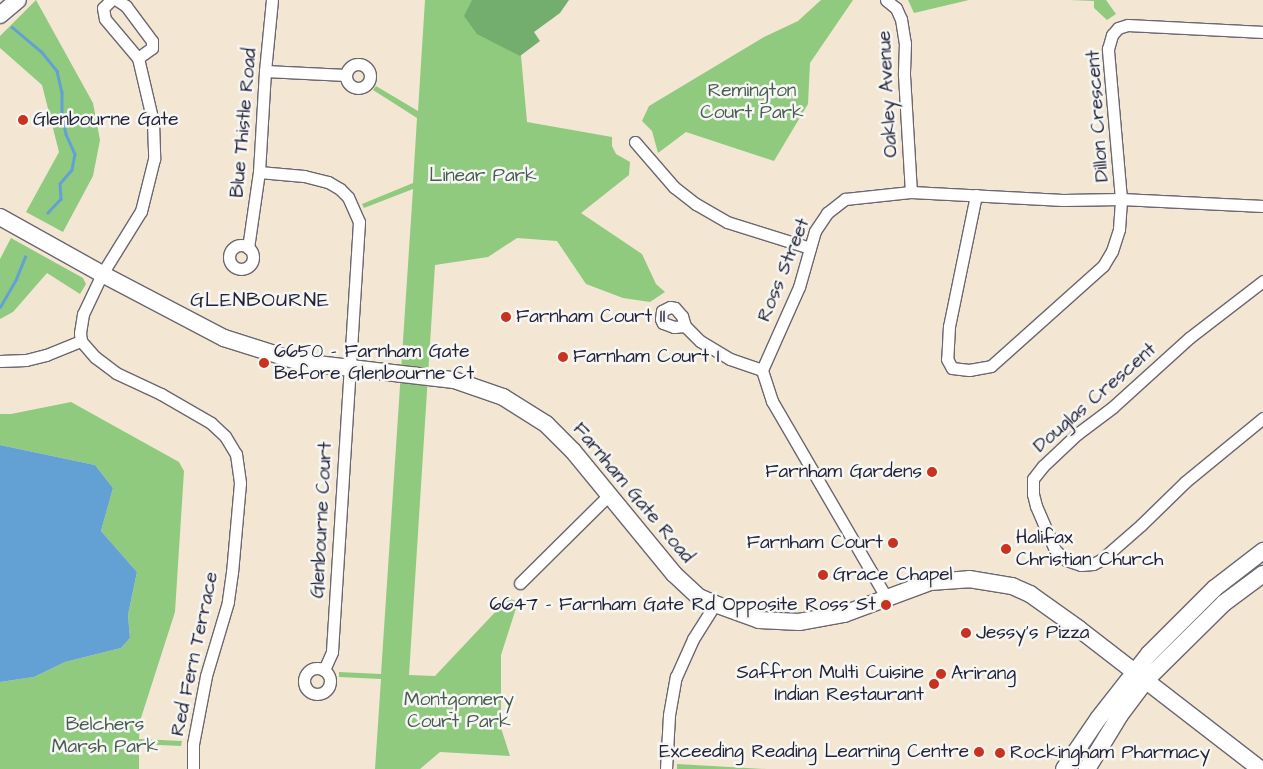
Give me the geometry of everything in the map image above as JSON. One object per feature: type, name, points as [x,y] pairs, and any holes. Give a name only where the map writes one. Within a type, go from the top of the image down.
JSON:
[{"type":"street","points":[[0,8],[6,0]]},
{"type":"street","points":[[0,15],[18,0]]},
{"type":"street","points":[[2,358],[26,360],[46,355],[81,341],[83,314],[102,274],[141,211],[154,159],[153,122],[138,58],[105,19],[103,8],[111,0]]},
{"type":"street","points":[[117,0],[126,6],[152,41],[152,48],[138,58]]},
{"type":"street","name":"Blue Thistle Road","points":[[248,248],[259,172],[264,71],[272,0]]},
{"type":"street","name":"Oakley Avenue","points":[[886,0],[896,8],[901,19],[905,42],[911,192]]},
{"type":"street","name":"Dillon Crescent","points":[[976,195],[949,326],[947,360],[952,368],[969,370],[991,366],[1102,266],[1112,251],[1119,228],[1121,199],[1108,49],[1112,35],[1118,28],[1128,26],[1263,32]]},
{"type":"street","points":[[264,71],[346,75]]},
{"type":"street","points":[[634,142],[674,186],[696,204],[727,222],[810,248]]},
{"type":"street","name":"Glenbourne Court","points":[[259,172],[304,176],[328,182],[340,189],[355,208],[358,222],[332,652],[324,670]]},
{"type":"street","name":"Ross Street","points":[[762,370],[799,287],[816,231],[827,213],[844,199],[911,192],[1063,200],[1121,199],[1263,206]]},
{"type":"street","name":"Farnham Gate Road","points":[[0,217],[102,274],[224,338],[300,362],[454,380],[503,397],[546,424],[589,468],[674,574],[699,597],[715,604],[759,620],[799,622],[844,614],[930,582],[984,580],[1012,586],[1030,594],[1141,675],[1260,769]]},
{"type":"street","name":"Douglas Crescent","points":[[1263,281],[1189,338],[1113,407],[1077,434],[1043,466],[1033,479],[1033,494],[1036,506],[1055,550],[1066,560],[1081,565],[1092,564],[1101,560],[1142,526],[1185,482],[1263,418]]},
{"type":"street","points":[[685,326],[700,341],[730,359],[762,370],[772,400],[886,597]]},
{"type":"street","name":"Red Fern Terrace","points":[[81,341],[95,357],[116,373],[161,394],[211,423],[225,436],[236,454],[240,483],[228,602],[206,676],[193,744],[192,769]]},
{"type":"street","points":[[520,582],[609,495]]},
{"type":"street","points":[[1064,769],[1074,752],[1215,588],[1263,551]]},
{"type":"street","points":[[1087,769],[1120,715],[1141,675],[1224,603],[1263,574]]},
{"type":"street","points":[[666,769],[669,715],[676,677],[694,639],[715,604]]},
{"type":"green space","points":[[36,0],[93,103],[100,140],[93,176],[63,232],[26,212],[59,152],[42,85],[0,48],[0,36]]},
{"type":"green space","name":"Linear Park","points":[[425,0],[516,0],[527,122],[612,137],[612,146],[616,154],[630,162],[629,175],[581,213],[642,254],[656,284],[665,292],[650,302],[623,298],[586,284],[557,241],[517,238],[488,257],[435,265],[409,675],[435,676],[500,607],[506,597],[518,602],[501,655],[501,728],[510,756],[440,752],[420,769],[375,769],[381,679],[339,677],[339,672],[381,674],[413,189],[364,208],[362,204],[413,183],[417,118],[373,90],[376,86],[418,111]]},
{"type":"green space","points":[[472,0],[569,0],[560,13],[534,32],[540,41],[520,56],[477,34],[464,16]]},
{"type":"green space","name":"Remington Court Park","points":[[821,0],[853,0],[810,63],[808,104],[774,161],[686,132],[658,153],[652,131],[642,121],[649,106],[764,37],[798,21]]},
{"type":"green space","points":[[908,0],[969,0],[914,13]]},
{"type":"green space","points":[[1069,0],[1106,0],[1116,14],[1107,20],[1094,8],[1094,1]]},
{"type":"green space","points":[[11,238],[83,278],[86,284],[80,294],[47,273],[13,312],[0,319],[0,259]]},
{"type":"green space","name":"Belchers Marsh Park","points":[[71,402],[179,462],[184,471],[175,612],[140,721],[139,739],[182,741],[181,746],[139,744],[139,769],[0,769],[0,682],[34,677],[65,662],[121,648],[130,638],[128,615],[137,572],[101,531],[113,488],[95,465],[0,445],[0,414],[11,414]]},
{"type":"green space","points":[[677,764],[766,769],[677,769]]},
{"type":"water","points":[[0,445],[95,465],[113,488],[101,531],[137,572],[128,615],[130,638],[121,648],[65,662],[34,677],[0,682]]},
{"type":"waterway","points":[[12,27],[41,51],[57,71],[62,92],[62,115],[66,134],[75,154],[72,170],[60,184],[61,199],[48,213]]},
{"type":"waterway","points":[[0,307],[16,279],[25,257]]},
{"type":"place","name":"Glenbourne Gate","points":[[23,120]]},
{"type":"place","name":"Farnham Court II","points":[[506,317]]},
{"type":"place","name":"Farnham Court I","points":[[563,357]]},
{"type":"place","name":"6650 - Farnham Gate Before Glenbourne Ct","points":[[264,363]]},
{"type":"place","name":"Farnham Gardens","points":[[932,472]]},
{"type":"place","name":"Farnham Court","points":[[893,543]]},
{"type":"place","name":"Halifax Christian Church","points":[[1006,549]]},
{"type":"place","name":"Grace Chapel","points":[[823,575]]},
{"type":"place","name":"6647 - Farnham Gate Rd Opposite Ross St","points":[[886,605]]},
{"type":"place","name":"Jessy's Pizza","points":[[966,633]]},
{"type":"place","name":"Arirang","points":[[941,674]]},
{"type":"place","name":"Saffron Multi Cuisine Indian Restaurant","points":[[934,684]]},
{"type":"place","name":"Exceeding Reading Learning Centre","points":[[979,752]]},
{"type":"place","name":"Rockingham Pharmacy","points":[[1000,753]]},
{"type":"district","name":"GLENBOURNE","points":[[260,300]]},
{"type":"park label","name":"Montgomery Court Park","points":[[459,711]]}]
